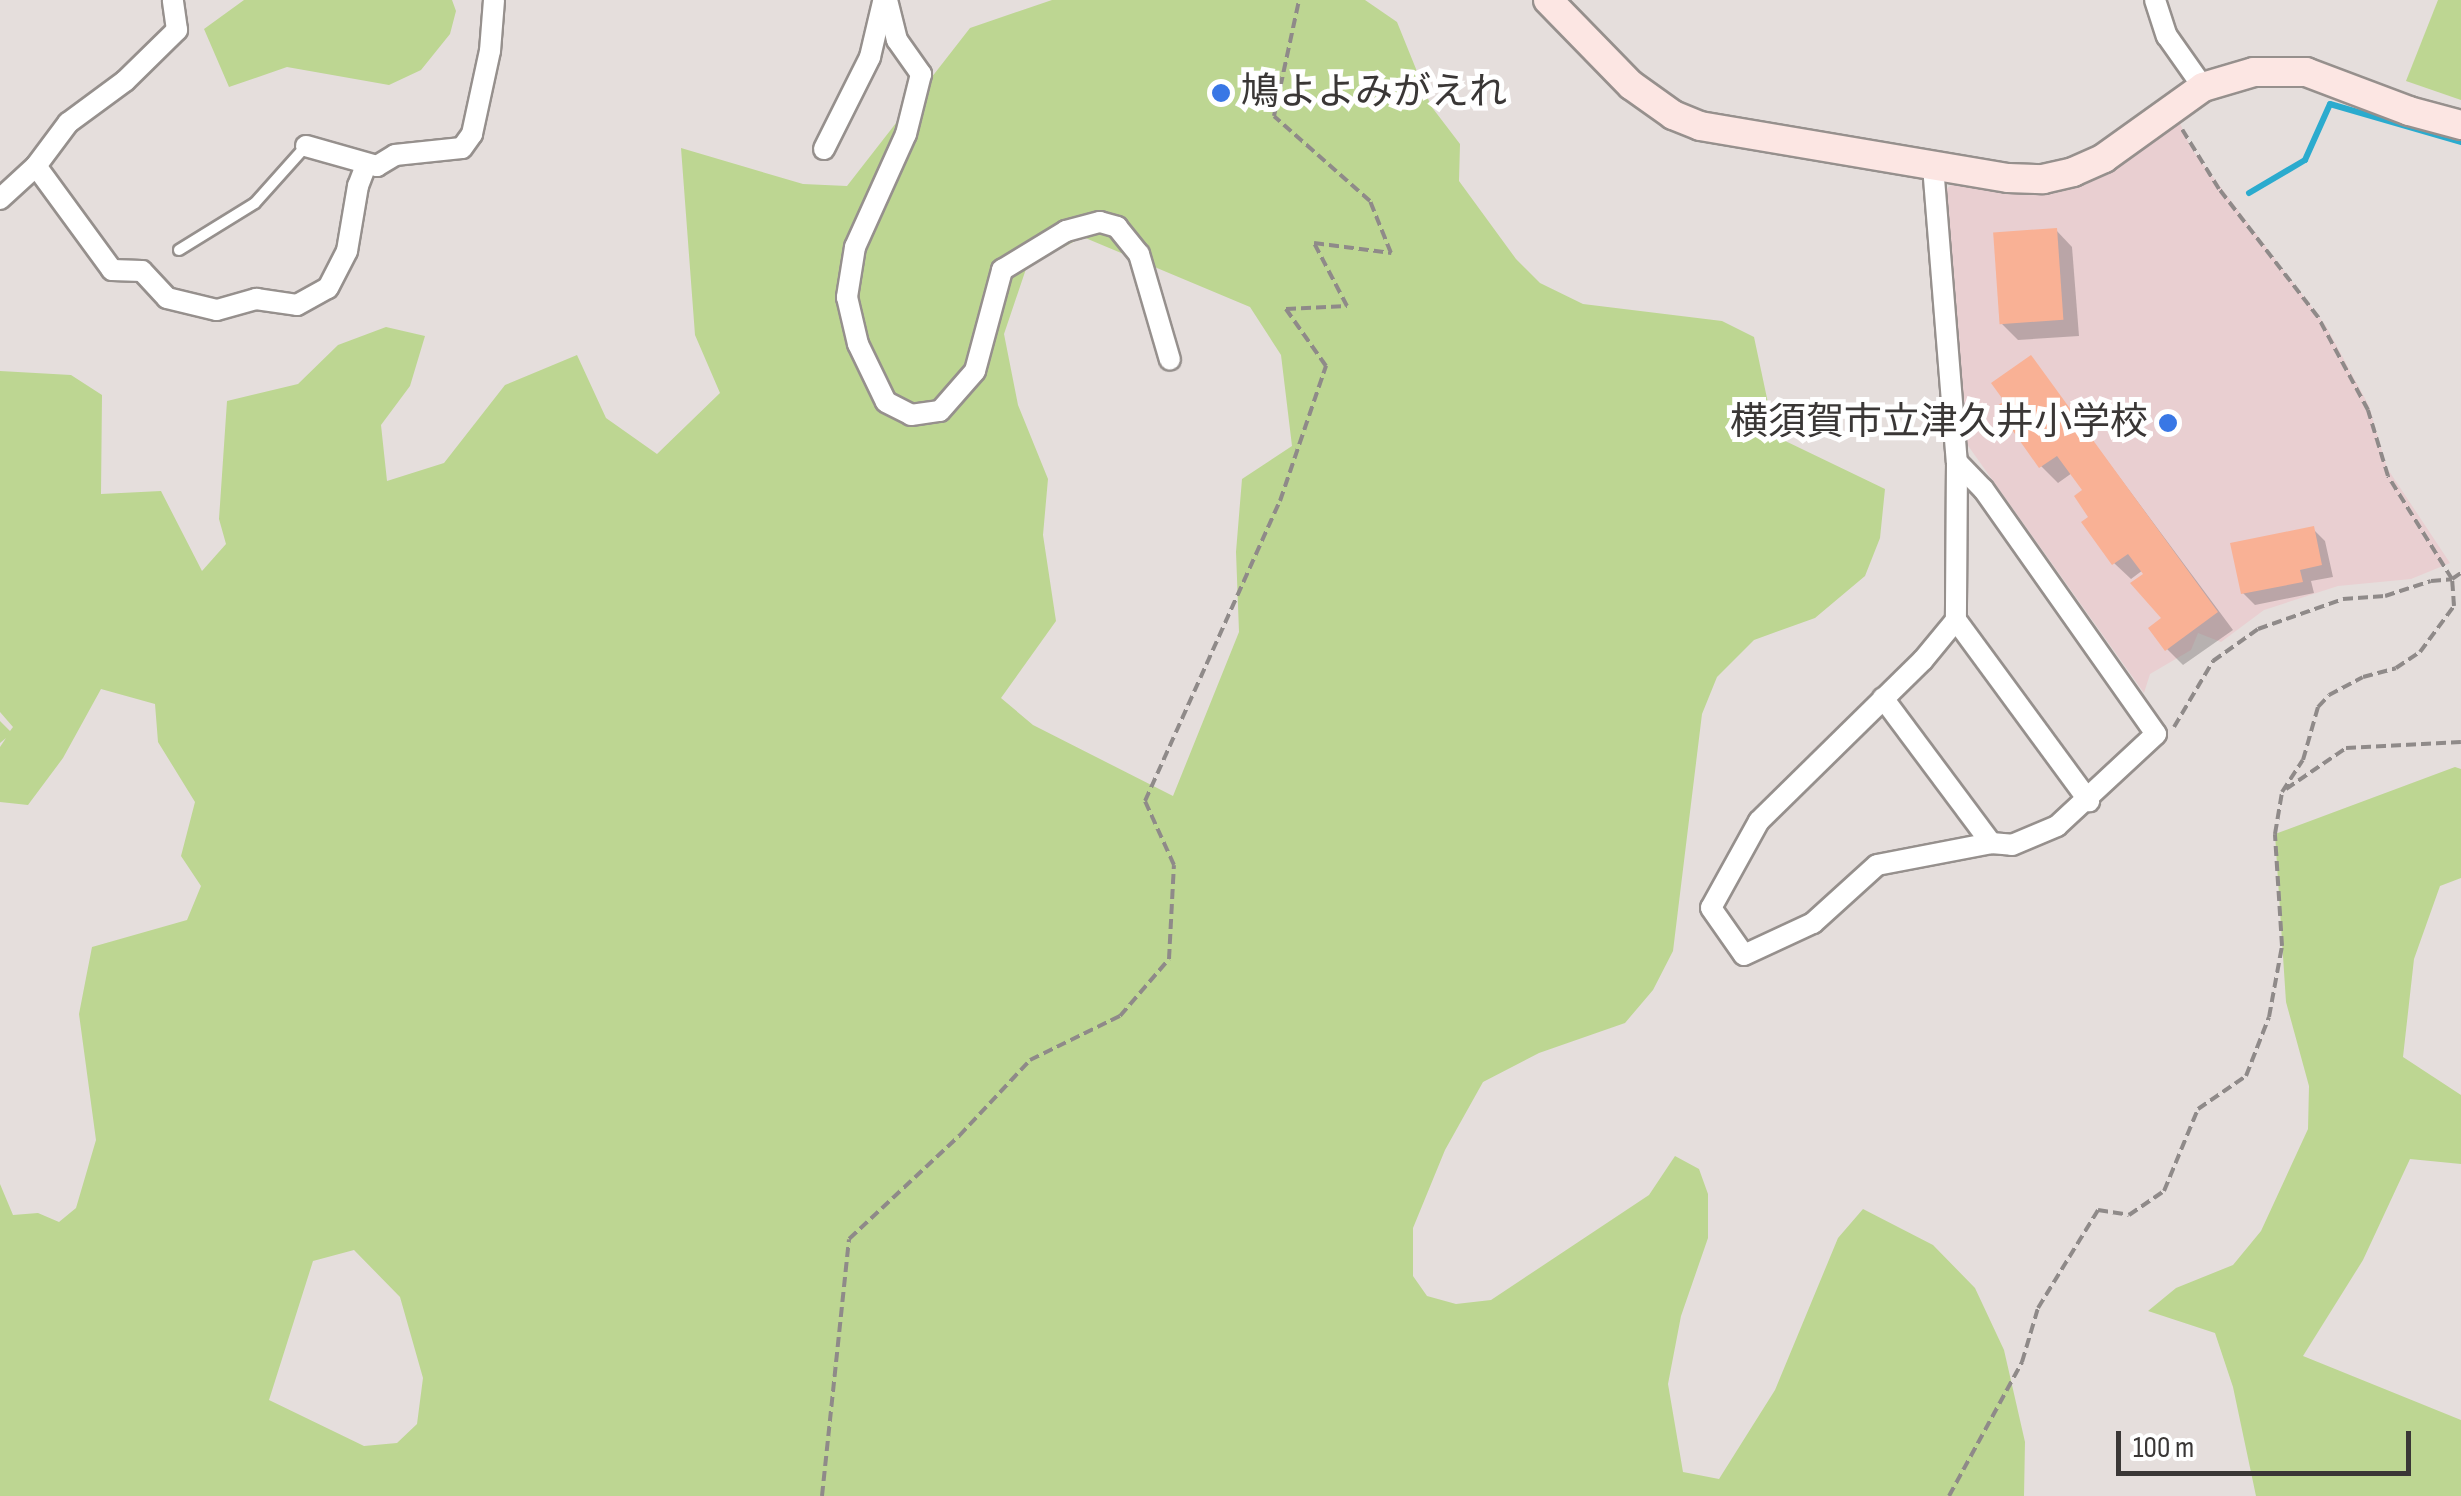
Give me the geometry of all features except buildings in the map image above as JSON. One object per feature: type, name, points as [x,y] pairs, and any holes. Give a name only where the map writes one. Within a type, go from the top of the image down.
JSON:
[{"type":"street","points":[[0,199],[36,166],[68,123],[125,81],[177,30],[173,0]]},
{"type":"street","points":[[306,146],[376,166],[395,155],[462,148],[472,134],[490,52],[494,0]]},
{"type":"street","points":[[824,149],[870,57],[885,0]]},
{"type":"street","points":[[885,0],[897,40],[921,74],[906,134],[855,248],[847,297],[858,344],[886,402],[911,415],[940,411],[975,372],[1002,270],[1066,231],[1100,222],[1117,227],[1140,254],[1170,360]]},
{"type":"street","points":[[1548,0],[1630,85],[1673,115],[1726,132],[1933,166],[2043,180],[2104,158],[2204,87],[2254,72],[2306,72],[2409,111],[2461,124]]},
{"type":"street","points":[[2155,0],[2167,36],[2204,87]]},
{"type":"street","points":[[36,166],[112,270],[142,271],[167,298],[217,310],[256,299],[297,304],[328,288],[347,251],[358,186],[366,165]]},
{"type":"street","points":[[1933,166],[1957,462],[1956,620],[2090,801]]},
{"type":"street","points":[[1956,620],[1759,822],[1712,908],[1744,956],[1813,923],[1877,865],[1991,843],[2012,844],[2057,826],[2090,801],[2156,734],[1984,490],[1957,462]]},
{"type":"street","points":[[1882,698],[1991,843]]},
{"type":"lane","points":[[179,250],[255,203],[306,146]]},
{"type":"path","points":[[822,1496],[849,1239],[959,1136],[1030,1060],[1120,1016],[1169,959],[1174,865],[1144,801],[1280,501],[1326,366],[1286,309],[1347,306],[1314,244],[1390,253],[1370,201],[1274,116],[1299,0]]},
{"type":"path","points":[[1949,1496],[2022,1362],[2038,1308],[2098,1210],[2128,1216],[2164,1192],[2198,1109],[2246,1076],[2269,1017],[2282,946],[2275,834],[2282,792],[2303,760],[2318,708],[2329,695],[2363,677],[2396,668],[2420,652],[2454,606],[2452,579],[2388,476],[2368,410],[2318,318],[2219,189],[2170,111]]},
{"type":"path","points":[[2156,734],[2178,725],[2213,661],[2258,629],[2343,599],[2386,596],[2432,581],[2452,579],[2461,573]]},
{"type":"path","points":[[2282,792],[2346,748],[2461,742]]},
{"type":"shaded area","name":"横須賀市立津久井小学校","points":[[2179,121],[2191,148],[2326,326],[2369,406],[2387,468],[2450,563],[2411,579],[2338,586],[2264,610],[2221,642],[2198,633],[2191,650],[2150,674],[2144,693],[1964,440],[1945,190],[1958,180],[2024,192],[2089,182]]},
{"type":"green space","points":[[244,0],[452,0],[456,11],[450,34],[421,70],[389,85],[287,67],[229,87],[204,29]]},
{"type":"green space","points":[[1052,0],[1365,0],[1397,22],[1431,106],[1460,144],[1459,181],[1516,259],[1540,283],[1583,304],[1722,321],[1754,337],[1775,436],[1885,489],[1880,538],[1865,576],[1815,618],[1754,640],[1717,677],[1702,714],[1673,951],[1653,990],[1625,1023],[1539,1053],[1483,1082],[1445,1150],[1413,1228],[1413,1276],[1427,1296],[1456,1304],[1491,1300],[1649,1195],[1675,1156],[1699,1169],[1708,1194],[1708,1238],[1681,1316],[1668,1384],[1683,1472],[1719,1479],[1775,1390],[1838,1238],[1863,1209],[1933,1245],[1975,1288],[2004,1350],[2025,1442],[2024,1496],[0,1496],[0,1184],[13,1215],[38,1213],[59,1222],[76,1208],[96,1140],[79,1014],[92,947],[187,920],[201,886],[181,856],[195,802],[158,742],[155,704],[101,689],[63,758],[28,805],[0,802],[0,747],[6,738],[0,743],[0,721],[10,731],[13,727],[0,712],[0,371],[71,375],[102,395],[101,494],[161,491],[202,571],[226,544],[219,519],[227,401],[298,384],[338,345],[386,327],[425,336],[410,386],[381,425],[387,481],[444,463],[505,385],[577,355],[606,418],[657,454],[720,393],[695,335],[681,148],[803,184],[847,186],[970,28]],"holes":[[[1083,237],[1250,307],[1281,355],[1292,446],[1242,479],[1236,552],[1239,632],[1173,796],[1033,725],[1001,698],[1056,621],[1043,535],[1048,479],[1018,405],[1004,334],[1027,266]],[[354,1250],[400,1297],[423,1378],[417,1424],[397,1443],[364,1446],[269,1400],[313,1261]]]},
{"type":"green space","points":[[2438,0],[2461,0],[2461,100],[2406,81]]},
{"type":"green space","points":[[2455,767],[2461,769],[2461,878],[2440,886],[2414,959],[2403,1057],[2461,1095],[2461,1164],[2410,1159],[2363,1260],[2303,1356],[2461,1420],[2461,1496],[2256,1496],[2233,1387],[2215,1333],[2148,1311],[2176,1288],[2233,1265],[2261,1231],[2308,1129],[2309,1086],[2286,1002],[2275,834]]},
{"type":"waterway","points":[[2249,193],[2305,160],[2330,104],[2461,142]]},
{"type":"place","name":"鳩よよみがえれ","points":[[1221,93]]},
{"type":"place","name":"横須賀市立津久井小学校","points":[[2168,423]]}]
